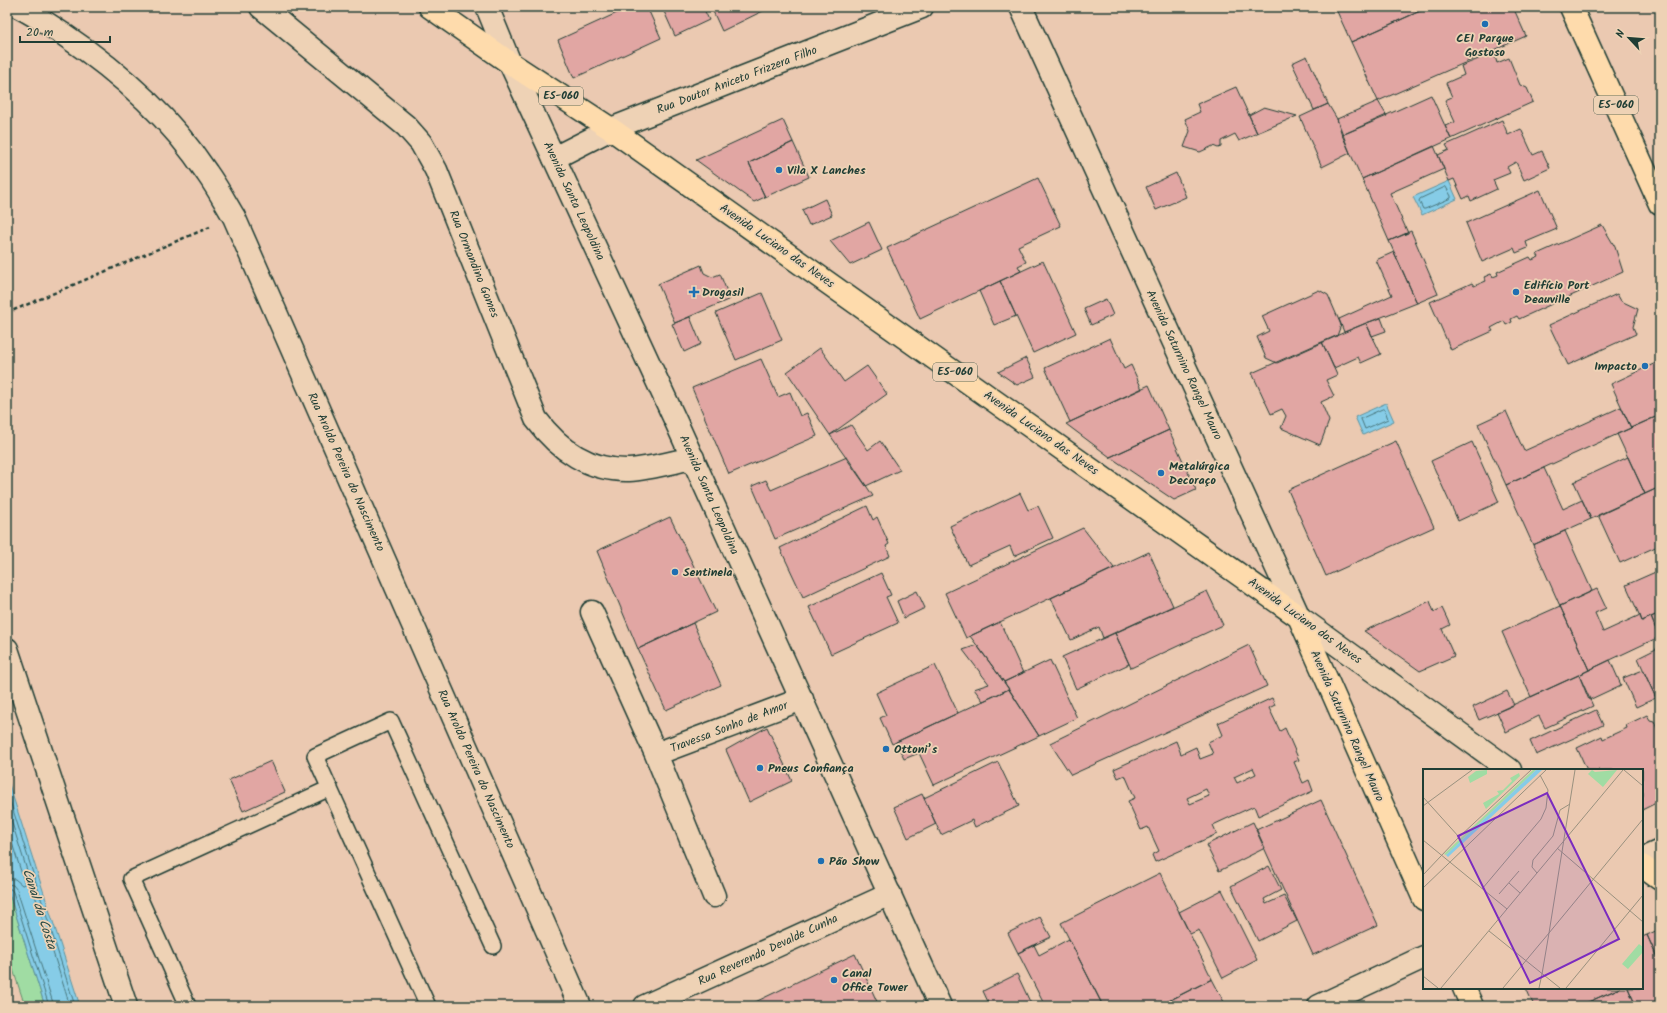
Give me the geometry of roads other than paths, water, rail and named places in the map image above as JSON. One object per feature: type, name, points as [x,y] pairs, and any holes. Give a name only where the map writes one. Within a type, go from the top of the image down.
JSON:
[{"type":"main road","name":"Avenida Luciano das Neves","points":[[430,7],[510,63],[611,129],[1225,563],[1299,617]]},
{"type":"main road","name":"ES-060","points":[[1571,7],[1660,204]]},
{"type":"main road","name":"Avenida Saturnino Rangel Mauro","points":[[1299,617],[1423,897]]},
{"type":"main road","points":[[1643,867],[1660,879]]},
{"type":"main road","points":[[1464,989],[1472,1006]]},
{"type":"street","name":"Rua Aroldo Pereira do Nascimento","points":[[19,7],[32,13],[84,48],[126,81],[179,137],[206,172],[234,217],[580,1006]]},
{"type":"street","name":"Rua Ormandino Gomes","points":[[261,7],[406,126],[421,143],[436,170],[536,419],[548,435],[562,448],[578,458],[595,465],[612,469],[630,470],[693,458]]},
{"type":"street","name":"Avenida Santa Leopoldina","points":[[487,7],[510,63],[693,458],[940,1006]]},
{"type":"street","name":"Rua Doutor Aniceto Frizzera Filho","points":[[554,158],[611,129],[922,7]]},
{"type":"street","name":"Avenida Saturnino Rangel Mauro","points":[[1021,7],[1299,617]]},
{"type":"street","name":"Travessa Sonho de Amor","points":[[592,612],[656,754],[714,896]]},
{"type":"street","name":"Avenida Luciano das Neves","points":[[1299,617],[1509,769]]},
{"type":"street","points":[[7,649],[126,1006]]},
{"type":"street","name":"Travessa Sonho de Amor","points":[[656,754],[802,700]]},
{"type":"street","points":[[1643,859],[1660,851]]},
{"type":"street","name":"Rua Reverendo Devalde Cunha","points":[[645,1006],[890,894]]},
{"type":"street","points":[[1319,1006],[1423,957]]},
{"type":"lane","points":[[428,1006],[315,756],[391,721],[492,946]]},
{"type":"lane","points":[[188,1006],[131,879],[330,788]]},
{"type":"water","points":[[1449,181],[1457,199],[1422,215],[1413,197]]},
{"type":"water","points":[[1386,403],[1394,421],[1363,435],[1355,417]]},
{"type":"water","name":"Canal da Costa","points":[[7,778],[80,1006],[45,1006],[7,887]]},
{"type":"place","name":"CEI Parque Gostoso","points":[[1485,24]]},
{"type":"place","name":"Vila X Lanches","points":[[779,170]]},
{"type":"place","name":"Drogasil","points":[[694,292]]},
{"type":"place","name":"Edifício Port Deauville","points":[[1516,292]]},
{"type":"place","name":"Impacto","points":[[1645,366]]},
{"type":"place","name":"Metalúrgica Decoraço","points":[[1161,473]]},
{"type":"place","name":"Sentinela","points":[[675,572]]},
{"type":"place","name":"Ottoni’s","points":[[886,749]]},
{"type":"place","name":"Pneus Confiança","points":[[760,768]]},
{"type":"place","name":"Pão Show","points":[[821,861]]},
{"type":"place","name":"Canal Office Tower","points":[[834,980]]}]
